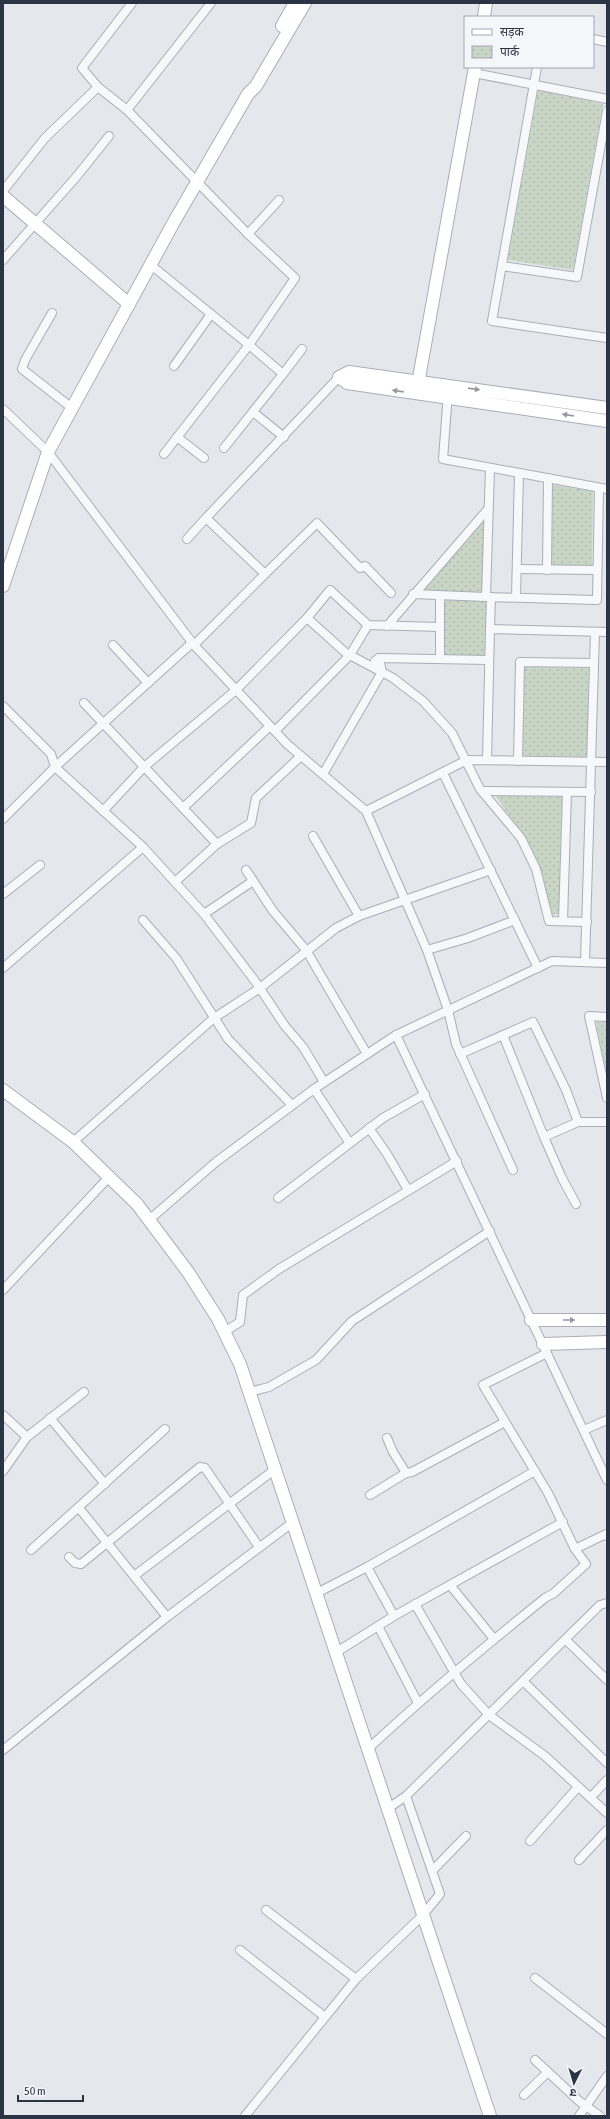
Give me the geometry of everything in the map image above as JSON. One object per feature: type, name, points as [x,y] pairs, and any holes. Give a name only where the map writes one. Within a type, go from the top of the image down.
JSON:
[{"type":"street","points":[[132,3],[82,68],[98,87],[127,110],[198,181],[248,234],[295,278],[249,345],[164,454]]},
{"type":"street","points":[[127,110],[211,3]]},
{"type":"street","points":[[248,94],[249,82],[296,3]]},
{"type":"street","points":[[3,586],[48,452],[150,265],[198,181],[248,94],[256,86],[305,3]]},
{"type":"street","points":[[484,16],[486,3]]},
{"type":"street","points":[[594,39],[607,42]]},
{"type":"street","points":[[537,68],[492,320],[607,338]]},
{"type":"street","points":[[417,387],[474,70],[534,85],[607,99]]},
{"type":"street","points":[[3,191],[45,138],[98,87]]},
{"type":"street","points":[[502,266],[577,277],[607,111]]},
{"type":"street","points":[[3,260],[77,176],[109,136]]},
{"type":"street","points":[[3,196],[129,304]]},
{"type":"street","points":[[248,234],[279,200]]},
{"type":"street","points":[[150,265],[283,374]]},
{"type":"street","points":[[52,313],[25,360],[22,369],[72,408]]},
{"type":"street","points":[[174,366],[211,314]]},
{"type":"street","points":[[224,448],[302,349]]},
{"type":"street","points":[[187,538],[284,437],[339,376],[349,372],[417,387],[607,421]]},
{"type":"street","points":[[448,392],[607,408]]},
{"type":"street","points":[[413,594],[597,600],[603,488],[443,459],[448,392]]},
{"type":"street","points":[[3,409],[48,452],[193,644],[272,729],[301,756],[366,811],[427,950],[448,1010],[456,1044],[460,1054],[513,1170]]},
{"type":"street","points":[[253,412],[284,437]]},
{"type":"street","points":[[177,438],[204,458]]},
{"type":"street","points":[[487,760],[490,629],[488,597],[488,509],[490,468]]},
{"type":"street","points":[[516,597],[519,473]]},
{"type":"street","points":[[547,570],[548,478]]},
{"type":"street","points":[[387,626],[413,594],[488,509]]},
{"type":"street","points":[[206,518],[265,574]]},
{"type":"street","points":[[3,819],[55,767],[193,644],[317,523],[360,568],[365,566],[391,593]]},
{"type":"street","points":[[517,569],[598,570]]},
{"type":"street","points":[[103,811],[144,767],[236,690],[307,618],[330,590],[368,625],[440,627]]},
{"type":"street","points":[[440,596],[440,659]]},
{"type":"street","points":[[307,618],[350,654],[382,672],[423,701],[452,734],[482,791],[521,838],[536,868],[549,921],[587,922]]},
{"type":"street","points":[[183,808],[272,729],[350,654],[368,625]]},
{"type":"street","points":[[490,629],[607,632]]},
{"type":"street","points":[[585,962],[595,632]]},
{"type":"street","points":[[113,645],[148,683]]},
{"type":"street","points":[[370,666],[379,658],[489,660]]},
{"type":"street","points":[[323,774],[382,672],[379,658]]},
{"type":"street","points":[[518,761],[520,662],[594,663]]},
{"type":"street","points":[[84,703],[102,724],[217,844]]},
{"type":"street","points":[[3,706],[51,754],[55,767],[143,847],[204,914],[260,988],[285,1026],[303,1047],[324,1082]]},
{"type":"street","points":[[175,882],[217,844],[251,822],[256,798],[301,756]]},
{"type":"street","points":[[366,811],[444,773],[467,760],[607,762]]},
{"type":"street","points":[[444,773],[538,968]]},
{"type":"street","points":[[482,791],[591,792]]},
{"type":"street","points":[[563,922],[567,792]]},
{"type":"street","points":[[313,836],[359,916]]},
{"type":"street","points":[[3,968],[143,847]]},
{"type":"street","points":[[3,894],[40,865]]},
{"type":"street","points":[[246,870],[272,911],[306,950],[367,1054]]},
{"type":"street","points":[[73,1142],[214,1018],[260,988],[306,950],[336,928],[359,916],[491,870]]},
{"type":"street","points":[[204,914],[253,881]]},
{"type":"street","points":[[143,920],[176,958],[228,1039],[292,1105]]},
{"type":"street","points":[[427,950],[468,938],[514,920]]},
{"type":"street","points":[[149,1220],[216,1162],[314,1089],[396,1034],[552,961],[607,963]]},
{"type":"street","points":[[607,1017],[589,1016],[605,1081],[607,1098]]},
{"type":"street","points":[[460,1054],[533,1022],[566,1090],[578,1122]]},
{"type":"street","points":[[396,1034],[607,1480]]},
{"type":"street","points":[[503,1035],[544,1137],[562,1178],[576,1204]]},
{"type":"street","points":[[314,1089],[349,1142]]},
{"type":"street","points":[[3,1090],[73,1142],[137,1204],[188,1272],[224,1332],[240,1364],[315,1594],[490,2116]]},
{"type":"street","points":[[278,1198],[349,1142],[425,1094]]},
{"type":"street","points":[[544,1137],[578,1122],[607,1122]]},
{"type":"street","points":[[369,1128],[387,1154],[408,1190]]},
{"type":"street","points":[[224,1332],[240,1322],[243,1295],[279,1269],[457,1161]]},
{"type":"street","points":[[3,1290],[109,1177]]},
{"type":"street","points":[[249,1392],[269,1387],[316,1360],[352,1321],[490,1231]]},
{"type":"street","points":[[531,1320],[607,1320]]},
{"type":"street","points":[[367,1750],[454,1672],[545,1598],[554,1593],[586,1564],[575,1549],[535,1471],[483,1385],[545,1348],[607,1342]]},
{"type":"street","points":[[3,1471],[27,1437],[84,1392]]},
{"type":"street","points":[[3,1415],[27,1437]]},
{"type":"street","points":[[50,1418],[105,1484]]},
{"type":"street","points":[[584,1430],[607,1420]]},
{"type":"street","points":[[370,1494],[406,1473],[412,1472],[505,1422]]},
{"type":"street","points":[[31,1550],[165,1429]]},
{"type":"street","points":[[387,1438],[393,1452],[406,1473]]},
{"type":"street","points":[[69,1557],[74,1563],[81,1564],[200,1467],[205,1468],[259,1547]]},
{"type":"street","points":[[134,1576],[274,1470]]},
{"type":"street","points":[[315,1594],[367,1567],[535,1471]]},
{"type":"street","points":[[79,1508],[167,1618]]},
{"type":"street","points":[[335,1653],[394,1616],[562,1522]]},
{"type":"street","points":[[3,1750],[167,1618],[292,1523]]},
{"type":"street","points":[[575,1549],[607,1534]]},
{"type":"street","points":[[367,1567],[394,1616]]},
{"type":"street","points":[[450,1585],[494,1639]]},
{"type":"street","points":[[387,1809],[406,1796],[524,1682],[600,1605],[607,1603]]},
{"type":"street","points":[[415,1604],[461,1684],[489,1715],[545,1756],[607,1813]]},
{"type":"street","points":[[378,1626],[418,1703]]},
{"type":"street","points":[[566,1640],[607,1680]]},
{"type":"street","points":[[524,1682],[607,1763]]},
{"type":"street","points":[[591,1797],[607,1780]]},
{"type":"street","points":[[530,1841],[578,1787]]},
{"type":"street","points":[[245,2116],[356,1979],[423,1915],[440,1894],[433,1870],[406,1796]]},
{"type":"street","points":[[580,1860],[607,1830]]},
{"type":"street","points":[[433,1870],[466,1836]]},
{"type":"street","points":[[266,1910],[356,1979]]},
{"type":"street","points":[[240,1950],[325,2017]]},
{"type":"street","points":[[535,1978],[607,2034]]},
{"type":"street","points":[[535,2060],[600,2116]]},
{"type":"street","points":[[524,2096],[548,2072]]},
{"type":"street","points":[[579,2116],[607,2076]]},
{"type":"green space","points":[[538,90],[603,104],[573,270],[508,260]]},
{"type":"green space","points":[[553,485],[593,491],[592,567],[551,566]]},
{"type":"green space","points":[[484,519],[482,593],[423,591]]},
{"type":"green space","points":[[444,600],[488,601],[486,656],[443,655]]},
{"type":"green space","points":[[524,667],[589,668],[587,757],[522,756]]},
{"type":"green space","points":[[495,795],[562,797],[559,915],[551,914],[535,855]]},
{"type":"green space","points":[[596,1022],[607,1022],[607,1076]]}]
